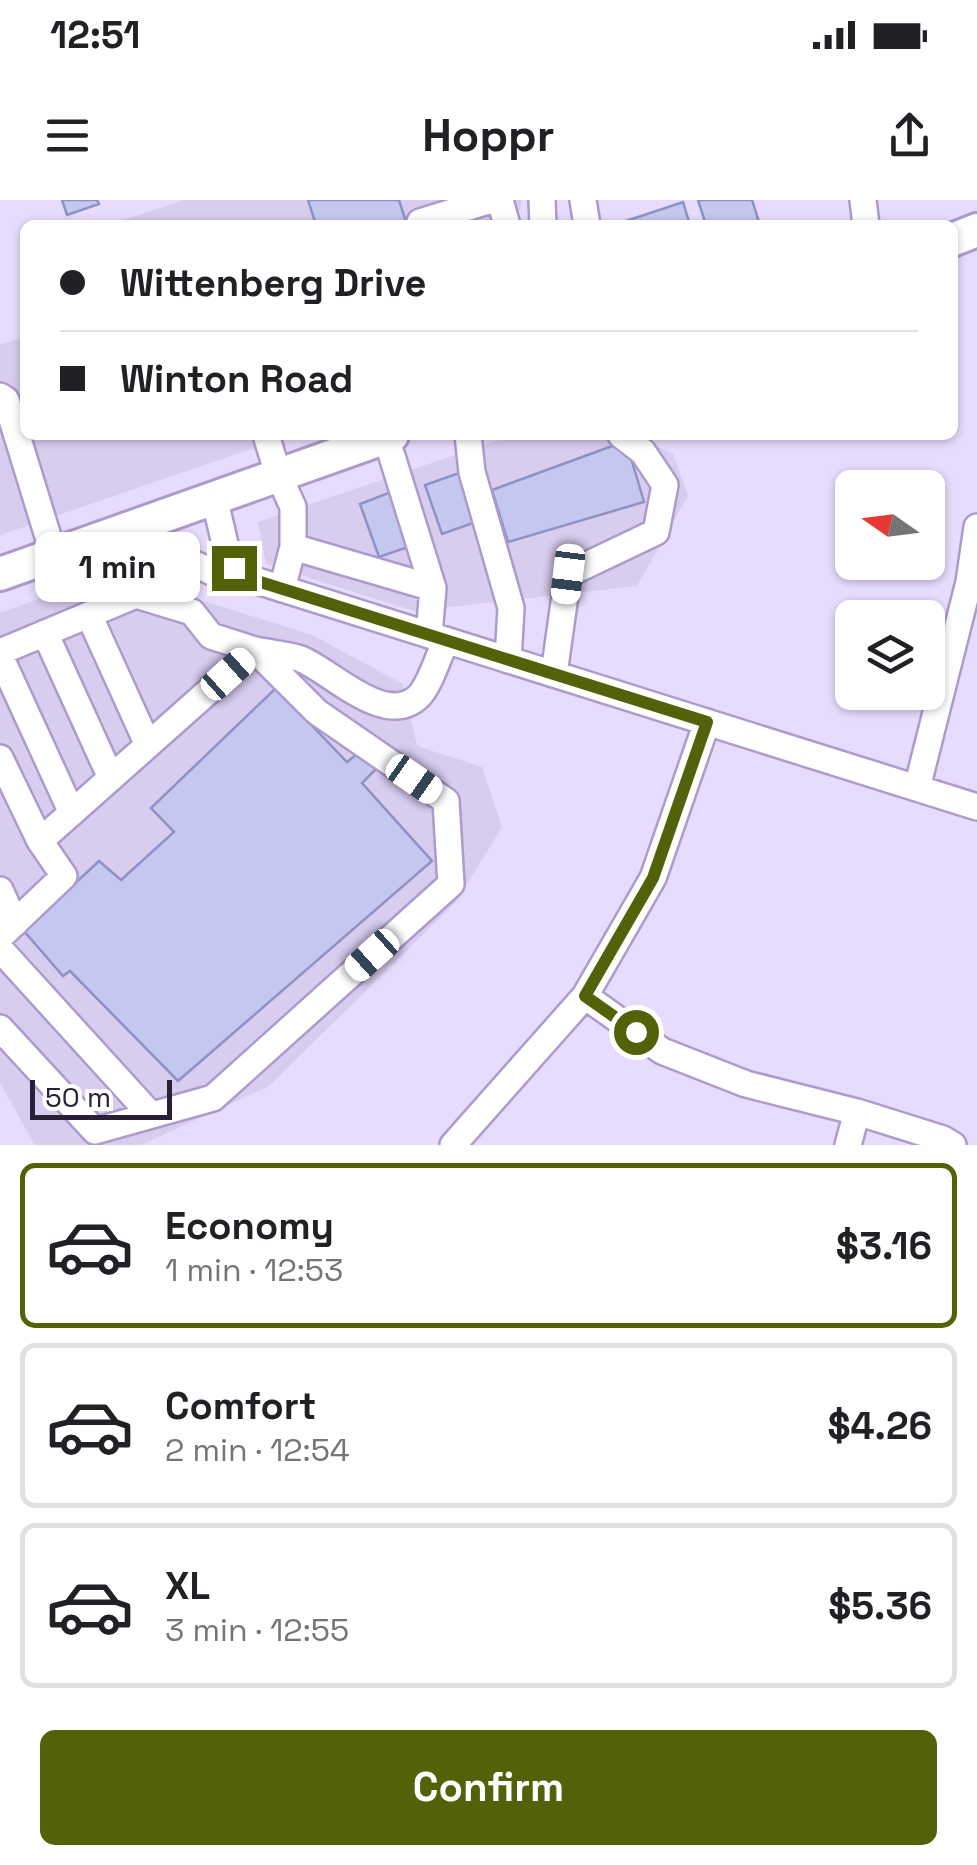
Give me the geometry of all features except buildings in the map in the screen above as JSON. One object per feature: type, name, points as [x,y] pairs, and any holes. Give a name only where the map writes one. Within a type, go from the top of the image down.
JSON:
[{"type":"main road","points":[[0,574],[376,440]]},
{"type":"street","points":[[418,216],[492,200]]},
{"type":"street","points":[[0,396],[6,400],[20,433]]},
{"type":"street","points":[[23,440],[70,550],[174,554],[220,576],[251,579],[977,807]]},
{"type":"street","points":[[268,440],[292,507],[293,546],[282,589]]},
{"type":"street","points":[[72,813],[0,654],[136,595],[192,612],[211,636],[301,659],[381,705],[403,704],[421,694],[438,638],[434,588],[389,440]]},
{"type":"street","points":[[469,440],[472,472],[511,608],[508,660]]},
{"type":"street","points":[[554,674],[568,574],[656,532],[665,485],[643,452],[627,440]]},
{"type":"street","points":[[214,497],[234,568],[251,579]]},
{"type":"street","points":[[917,788],[969,618],[977,527]]},
{"type":"street","points":[[293,546],[434,588]]},
{"type":"street","points":[[89,615],[148,745]]},
{"type":"street","points":[[45,633],[112,778]]},
{"type":"street","points":[[40,841],[255,650]]},
{"type":"street","points":[[0,1028],[94,1131],[212,1098],[451,884],[446,801],[317,712],[255,650]]},
{"type":"street","points":[[453,1145],[585,996],[653,878],[707,722]]},
{"type":"street","points":[[0,758],[40,841],[64,876],[7,930]]},
{"type":"street","points":[[0,890],[7,930]]},
{"type":"street","points":[[0,949],[151,1115]]},
{"type":"street","points":[[585,996],[662,1050],[746,1084],[857,1112],[943,1138],[953,1145]]},
{"type":"street","points":[[848,1145],[857,1112]]},
{"type":"shaded area","points":[[184,200],[522,200],[517,220],[124,220]]},
{"type":"shaded area","points":[[20,339],[20,440],[277,440],[0,535],[0,345]]},
{"type":"shaded area","points":[[499,440],[644,440],[673,454],[688,496],[637,586],[414,611],[266,564],[258,522]]},
{"type":"shaded area","points":[[111,572],[312,635],[403,684],[417,746],[482,767],[502,827],[456,902],[269,1086],[141,1145],[35,1145],[0,1083],[0,613]]},
{"type":"route","points":[[234,568],[251,579],[707,722],[653,878],[585,996],[636,1032]]}]
